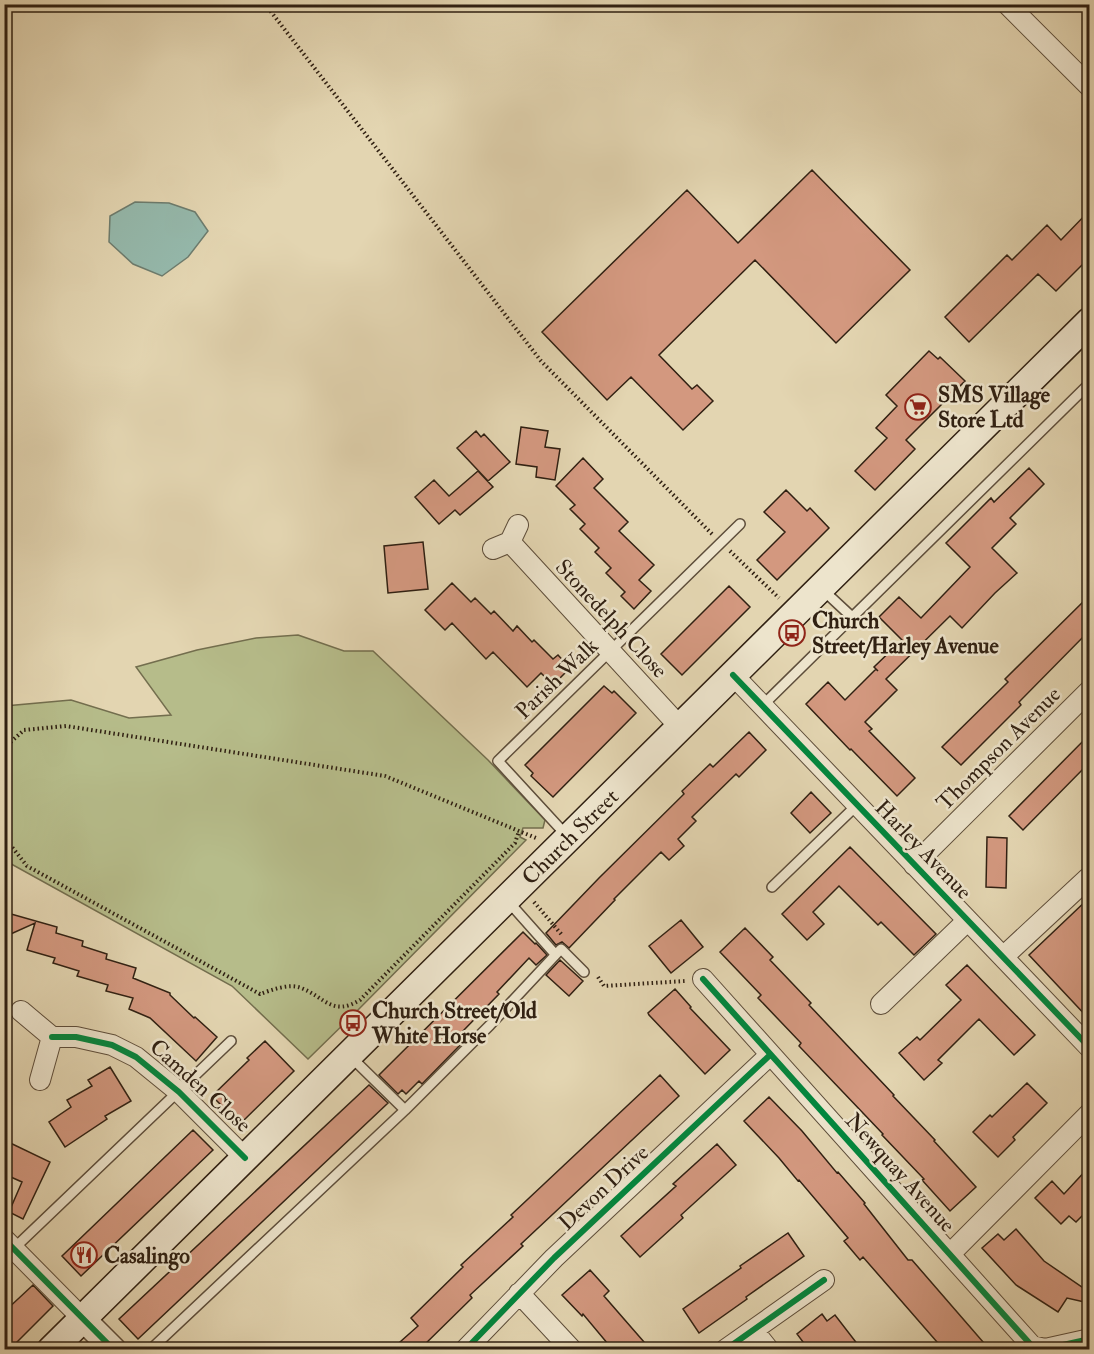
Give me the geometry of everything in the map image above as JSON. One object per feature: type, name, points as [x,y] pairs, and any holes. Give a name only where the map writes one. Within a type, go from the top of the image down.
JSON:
[{"type":"main road","name":"Church Street","points":[[51,1350],[1089,321]]},
{"type":"street","points":[[1007,4],[1089,87]]},
{"type":"street","name":"Stonedelph Close","points":[[507,539],[680,727]]},
{"type":"street","name":"Harley Avenue","points":[[733,675],[1089,1048]]},
{"type":"street","name":"Thompson Avenue","points":[[914,865],[1089,690]]},
{"type":"street","points":[[1003,957],[1088,878]]},
{"type":"street","points":[[881,1004],[967,921]]},
{"type":"street","name":"Newquay Avenue","points":[[703,980],[1032,1346],[1045,1349],[1089,1339]]},
{"type":"street","points":[[21,1011],[52,1037],[40,1080]]},
{"type":"street","name":"Camden Close","points":[[52,1037],[76,1037],[112,1045],[136,1057],[179,1092],[245,1158]]},
{"type":"street","name":"Devon Drive","points":[[465,1350],[571,1241],[770,1055]]},
{"type":"street","points":[[951,1254],[1089,1113]]},
{"type":"street","points":[[8,1248],[114,1350]]},
{"type":"street","points":[[725,1350],[824,1280]]},
{"type":"street","points":[[519,1293],[572,1350]]},
{"type":"street","points":[[753,1330],[769,1350]]},
{"type":"lane","points":[[762,706],[1089,382]]},
{"type":"lane","name":"Parish Walk","points":[[568,837],[498,761],[740,524]]},
{"type":"lane","points":[[820,588],[852,617]]},
{"type":"lane","points":[[772,887],[857,805]]},
{"type":"lane","points":[[513,893],[555,954]]},
{"type":"lane","points":[[150,1350],[405,1110],[490,1025],[555,954],[561,949],[589,971]]},
{"type":"lane","points":[[8,1248],[179,1092],[231,1041]]},
{"type":"lane","points":[[349,1055],[405,1110]]},
{"type":"path","points":[[265,4],[541,361],[721,543],[795,613]]},
{"type":"path","points":[[4,748],[24,729],[66,726],[362,772],[385,776],[519,831],[515,843],[360,1000],[350,1006],[334,1007],[299,986],[277,988],[260,994],[27,866],[4,837]]},
{"type":"path","points":[[513,893],[564,937]]},
{"type":"path","points":[[589,971],[604,986],[703,980]]},
{"type":"green space","points":[[298,635],[344,651],[373,651],[488,760],[545,820],[543,828],[523,828],[520,837],[526,840],[308,1059],[232,986],[4,860],[5,706],[71,700],[129,718],[171,715],[136,667],[197,650],[256,638]]},
{"type":"water","points":[[135,202],[169,203],[195,212],[208,231],[188,257],[162,276],[133,264],[109,242],[110,216]]},
{"type":"building","points":[[812,170],[910,270],[836,343],[755,260],[659,355],[692,389],[697,385],[713,401],[683,430],[631,377],[607,400],[542,332],[687,190],[738,243]]},
{"type":"building","points":[[1089,211],[1089,258],[1056,291],[1038,274],[969,342],[945,317],[1007,255],[1012,260],[1047,225],[1061,240]]},
{"type":"building","points":[[929,351],[938,359],[940,357],[965,381],[906,440],[915,449],[875,490],[855,471],[887,438],[876,428],[897,406],[886,395]]},
{"type":"building","points":[[521,427],[548,431],[545,447],[560,449],[555,480],[536,477],[537,467],[516,464]]},
{"type":"building","points":[[476,431],[481,437],[484,434],[510,462],[488,481],[457,448]]},
{"type":"building","points":[[583,458],[603,479],[594,488],[628,522],[619,531],[654,565],[639,580],[651,591],[634,609],[621,596],[625,592],[606,573],[611,568],[595,552],[599,548],[580,529],[585,524],[570,509],[575,505],[556,486]]},
{"type":"building","points":[[1029,468],[1044,484],[1010,518],[1016,524],[992,548],[1017,573],[962,628],[950,616],[886,679],[897,690],[865,722],[872,729],[869,731],[915,778],[897,796],[806,704],[828,682],[845,700],[876,669],[874,667],[902,640],[879,617],[899,597],[921,618],[970,567],[946,543],[991,498],[994,502]]},
{"type":"building","points":[[478,471],[493,487],[460,515],[455,510],[439,524],[415,497],[434,480],[449,496]]},
{"type":"building","points":[[786,490],[807,511],[810,508],[829,528],[777,580],[757,560],[785,532],[764,512]]},
{"type":"building","points":[[423,542],[428,589],[388,593],[384,546]]},
{"type":"building","points":[[452,583],[471,602],[475,598],[491,614],[494,611],[513,631],[517,626],[553,659],[558,655],[570,668],[553,685],[541,673],[527,687],[493,652],[486,659],[452,623],[445,630],[425,610]]},
{"type":"building","points":[[729,586],[750,607],[682,675],[661,654]]},
{"type":"building","points":[[1089,596],[1089,631],[1019,702],[1021,705],[961,765],[942,747],[1008,682],[1005,679]]},
{"type":"building","points":[[604,686],[612,693],[614,691],[636,713],[553,797],[531,776],[533,773],[525,765]]},
{"type":"building","points":[[749,732],[766,750],[739,777],[736,774],[692,817],[696,821],[678,839],[684,846],[669,860],[661,852],[569,948],[562,942],[556,945],[546,933],[684,794],[682,791],[710,764],[713,767]]},
{"type":"building","points":[[1089,735],[1089,763],[1023,830],[1009,816]]},
{"type":"building","points":[[811,792],[831,813],[810,833],[791,813]]},
{"type":"building","points":[[987,837],[1007,838],[1006,888],[986,887]]},
{"type":"building","points":[[850,847],[936,934],[914,955],[881,922],[878,925],[839,886],[813,912],[824,924],[807,940],[782,914]]},
{"type":"building","points":[[1089,898],[1089,1019],[1029,955]]},
{"type":"building","points":[[4,912],[57,927],[56,933],[83,941],[82,946],[107,954],[106,959],[136,968],[133,978],[170,993],[194,1018],[217,1037],[196,1061],[150,1018],[129,1009],[133,998],[106,991],[108,985],[77,976],[79,971],[53,963],[55,958],[27,950],[35,923],[4,937]]},
{"type":"building","points":[[681,920],[703,947],[671,973],[649,946]]},
{"type":"building","points":[[745,928],[773,957],[770,960],[811,1003],[809,1005],[976,1187],[950,1211],[883,1134],[799,1046],[801,1043],[758,998],[761,995],[720,952]]},
{"type":"building","points":[[523,932],[547,955],[536,965],[529,958],[497,992],[499,994],[463,1031],[468,1037],[422,1084],[419,1081],[406,1094],[402,1090],[398,1094],[379,1075]]},
{"type":"building","points":[[560,960],[583,981],[569,996],[546,975]]},
{"type":"building","points":[[967,965],[1035,1035],[1014,1055],[979,1019],[938,1060],[942,1063],[924,1080],[899,1053],[917,1037],[920,1040],[961,1000],[946,985]]},
{"type":"building","points":[[675,989],[730,1050],[705,1074],[648,1013]]},
{"type":"building","points":[[265,1041],[294,1071],[240,1124],[212,1096]]},
{"type":"building","points":[[110,1067],[131,1101],[105,1116],[107,1119],[65,1147],[49,1122],[71,1107],[67,1100],[92,1086],[88,1080]]},
{"type":"building","points":[[660,1075],[679,1096],[521,1244],[523,1246],[470,1295],[472,1298],[419,1350],[391,1350],[418,1326],[411,1318],[463,1267],[461,1265]]},
{"type":"building","points":[[1027,1083],[1047,1103],[1013,1137],[1015,1140],[998,1157],[973,1132]]},
{"type":"building","points":[[369,1085],[388,1103],[138,1339],[119,1319]]},
{"type":"building","points":[[769,1097],[838,1172],[865,1203],[908,1260],[912,1260],[990,1350],[944,1350],[863,1257],[860,1260],[844,1241],[848,1238],[799,1180],[744,1121]]},
{"type":"building","points":[[193,1130],[213,1150],[81,1276],[62,1256]]},
{"type":"building","points":[[4,1140],[50,1162],[23,1219],[9,1212],[22,1182],[4,1174]]},
{"type":"building","points":[[717,1144],[736,1165],[681,1215],[683,1218],[640,1257],[621,1236],[676,1186],[673,1184]]},
{"type":"building","points":[[1089,1167],[1089,1209],[1076,1222],[1069,1216],[1061,1224],[1035,1198],[1052,1181],[1064,1194]]},
{"type":"building","points":[[1016,1229],[1044,1261],[1089,1292],[1089,1303],[1067,1298],[1058,1312],[1016,1285],[982,1248],[998,1234],[1004,1240]]},
{"type":"building","points":[[788,1233],[804,1256],[699,1333],[683,1309]]},
{"type":"building","points":[[590,1270],[609,1291],[604,1296],[651,1350],[613,1350],[583,1314],[582,1316],[562,1295]]},
{"type":"building","points":[[33,1285],[53,1306],[9,1350],[4,1350],[4,1312]]},
{"type":"building","points":[[822,1314],[827,1321],[835,1315],[862,1350],[809,1350],[797,1334]]},
{"type":"cycle path","points":[[733,675],[1090,1048]]},
{"type":"cycle path","points":[[703,979],[1032,1346],[1045,1349],[1090,1339]]},
{"type":"cycle path","points":[[52,1037],[76,1037],[112,1045],[136,1057],[179,1092],[245,1158]]},
{"type":"cycle path","points":[[465,1350],[554,1258],[770,1055]]},
{"type":"cycle path","points":[[4,1239],[114,1350]]},
{"type":"cycle path","points":[[725,1350],[824,1280]]},
{"type":"place","name":"SMS Village Store Ltd","points":[[918,407]]},
{"type":"place","name":"Church Street/Harley Avenue","points":[[792,633]]},
{"type":"place","name":"Church Street/Old White Horse","points":[[353,1023]]},
{"type":"place","name":"Casalingo","points":[[84,1255]]}]
